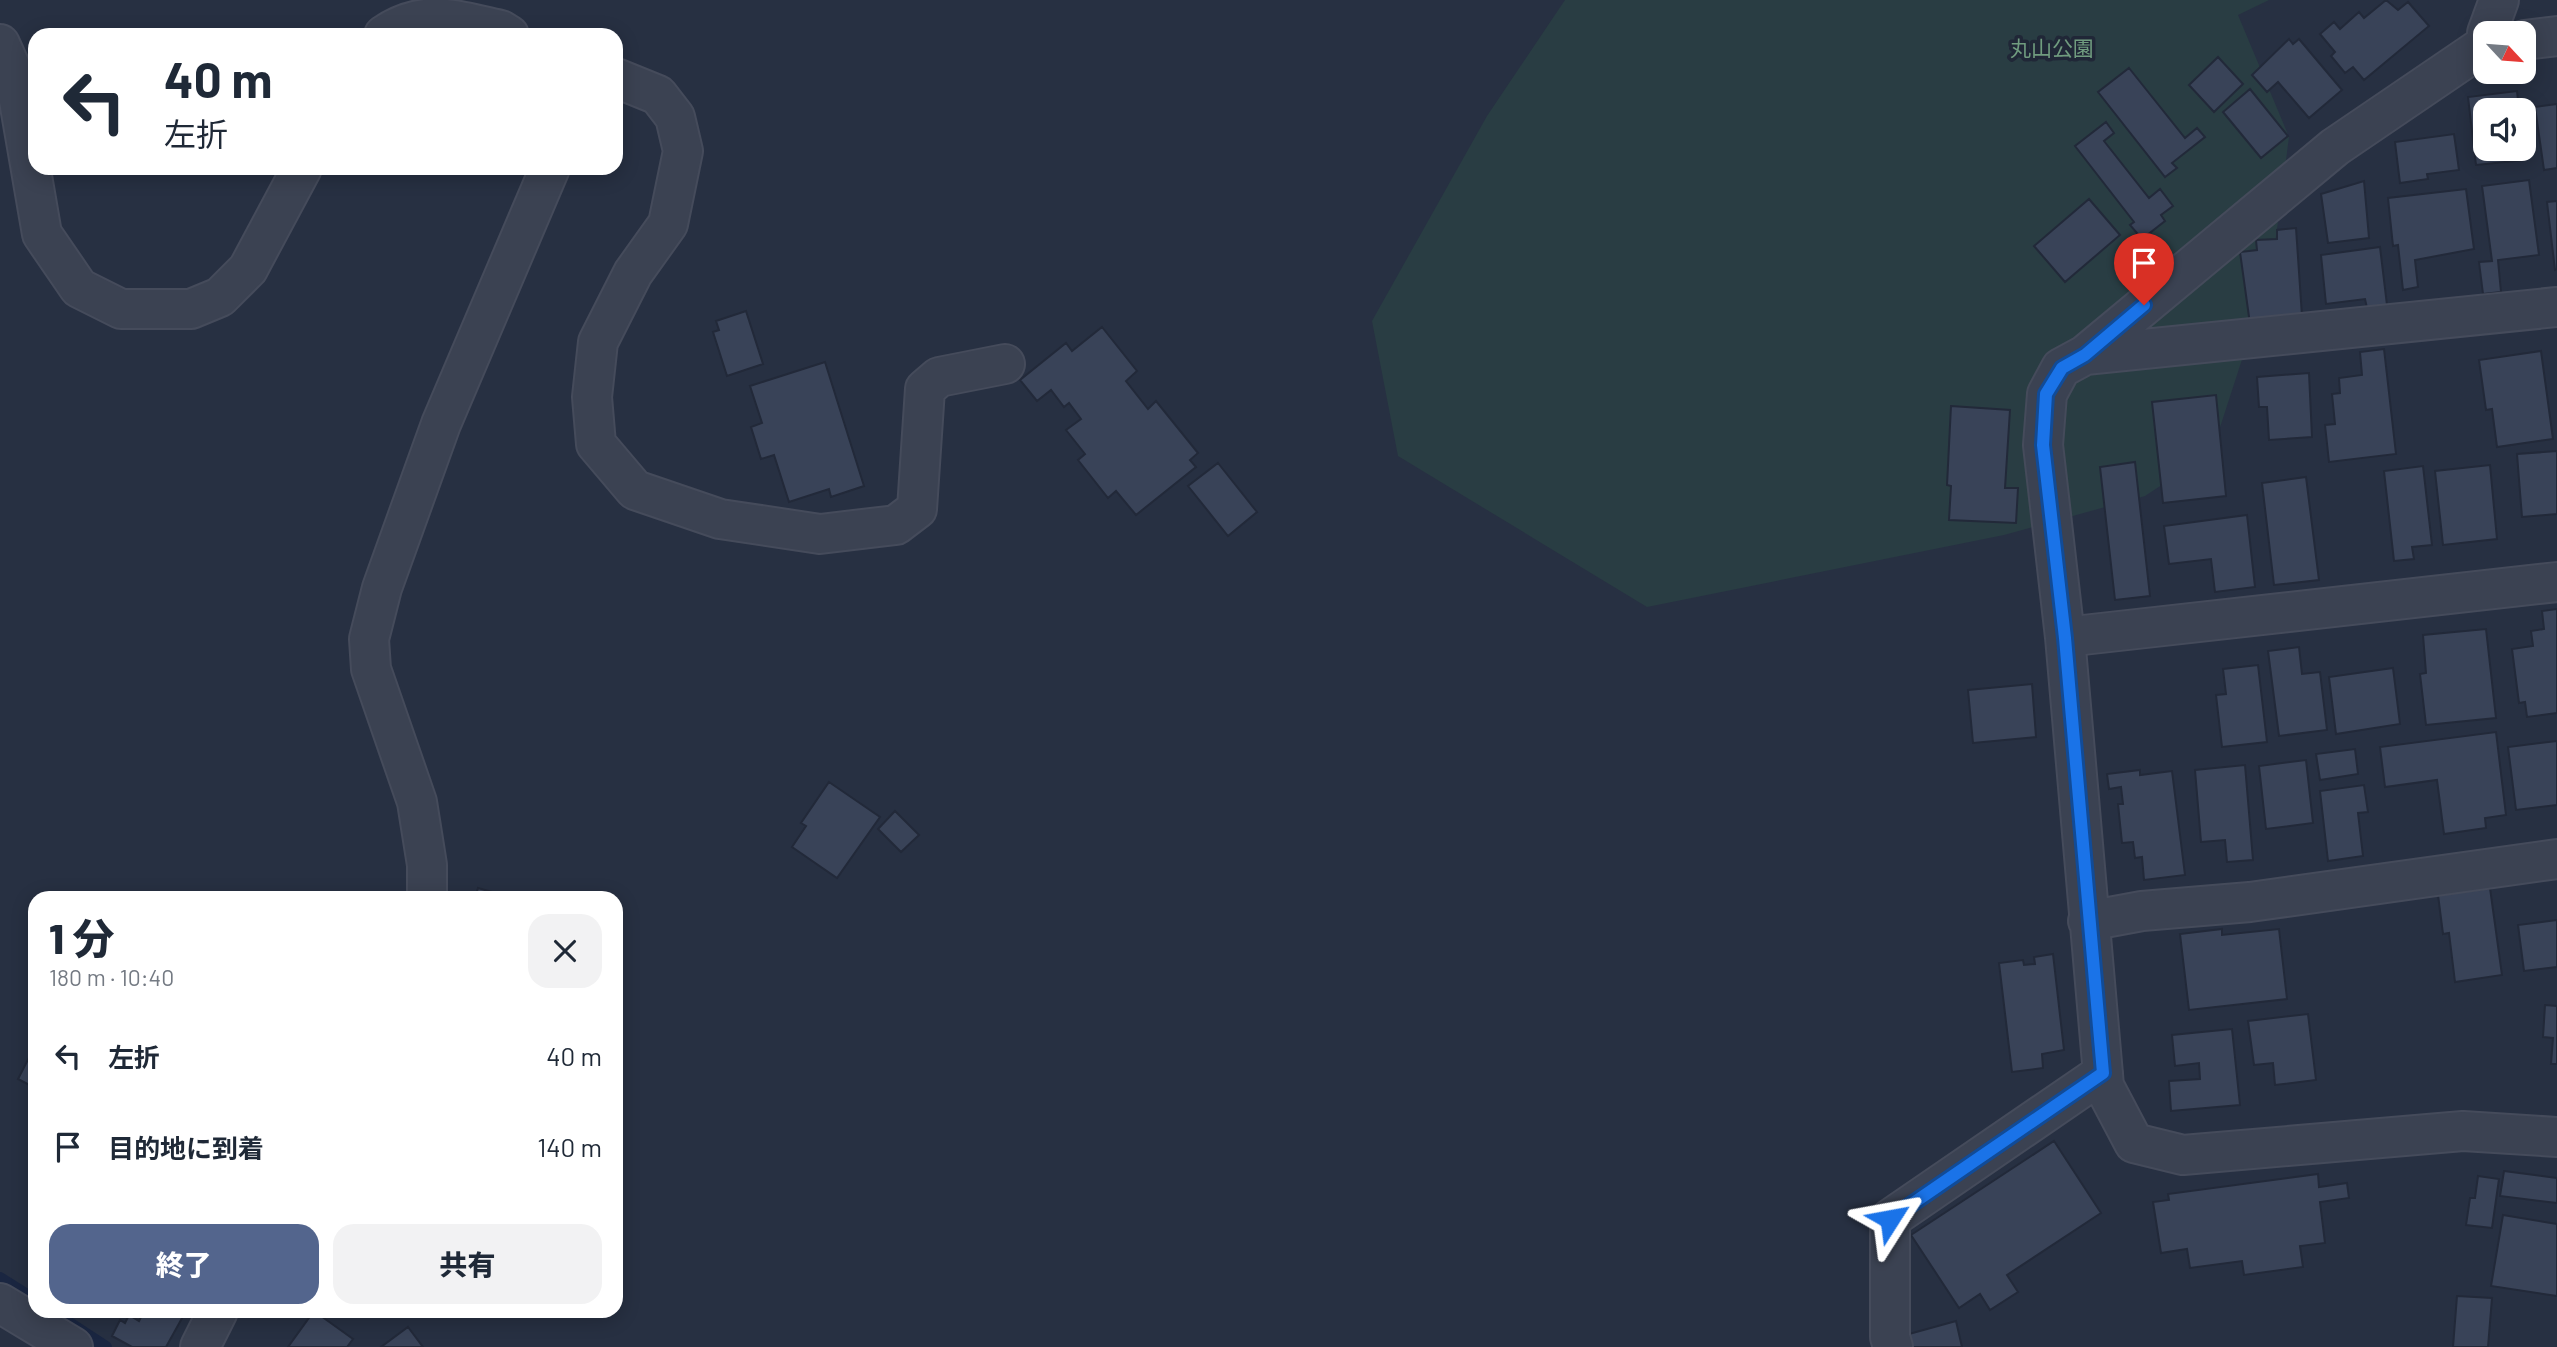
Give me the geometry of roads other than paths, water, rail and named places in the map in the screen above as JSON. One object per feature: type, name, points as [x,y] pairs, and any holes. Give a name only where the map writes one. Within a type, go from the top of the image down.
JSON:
[{"type":"street","points":[[2492,21],[2499,0]]},
{"type":"street","points":[[394,28],[405,21],[442,18],[491,28]]},
{"type":"street","points":[[2536,39],[2557,36]]},
{"type":"street","points":[[0,44],[15,77],[28,153]]},
{"type":"street","points":[[2473,49],[2335,147],[2085,355],[2062,368],[2046,394],[2043,445],[2065,638],[2104,1086],[2134,1143],[2183,1155],[2463,1131],[2557,1137]]},
{"type":"street","points":[[623,81],[658,95],[675,117],[682,151],[668,224],[633,273],[598,342],[592,397],[596,444],[635,490],[720,519],[820,534],[897,525],[917,509],[925,389],[939,377],[1004,364]]},
{"type":"street","points":[[32,175],[42,234],[79,288],[121,309],[191,309],[220,297],[248,269],[298,175]]},
{"type":"street","points":[[427,891],[427,865],[417,802],[371,669],[369,639],[382,588],[441,424],[547,175]]},
{"type":"street","points":[[2085,355],[2557,307]]},
{"type":"street","points":[[2065,638],[2557,582]]},
{"type":"street","points":[[2088,921],[2142,911],[2250,902],[2557,859]]},
{"type":"street","points":[[1893,1347],[1889,1337],[1890,1219],[2103,1073]]},
{"type":"street","points":[[0,1303],[72,1347]]},
{"type":"street","points":[[200,1347],[214,1318]]},
{"type":"waterway","points":[[0,1278],[28,1296]]},
{"type":"waterway","points":[[62,1318],[106,1347]]},
{"type":"park label","name":"丸山公園","points":[[2052,49]]}]
